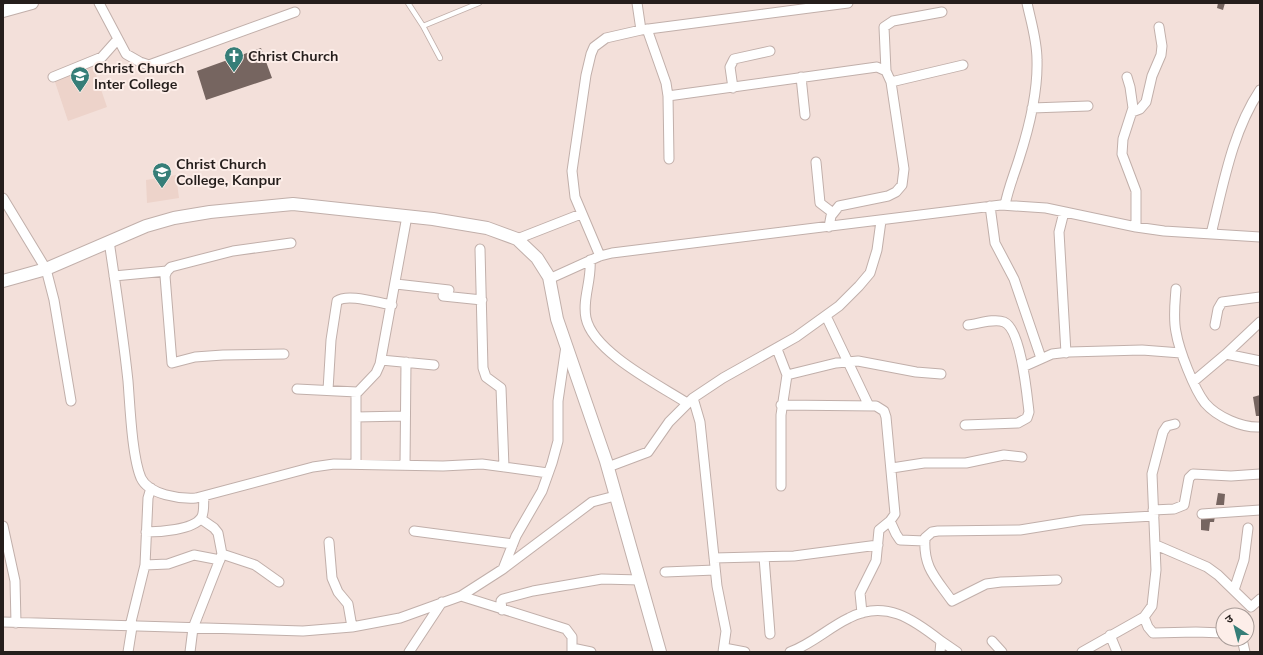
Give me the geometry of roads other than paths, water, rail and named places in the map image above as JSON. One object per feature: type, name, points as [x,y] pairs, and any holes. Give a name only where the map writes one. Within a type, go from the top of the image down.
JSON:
[{"type":"street","points":[[3,11],[32,3]]},
{"type":"street","points":[[99,3],[126,54],[149,65],[295,12]]},
{"type":"street","points":[[637,3],[644,29],[663,73],[668,96],[669,159]]},
{"type":"street","points":[[600,256],[574,196],[572,171],[591,54],[594,47],[606,38],[644,29],[848,3]]},
{"type":"street","points":[[1005,205],[1008,188],[1020,157],[1032,108],[1037,61],[1036,40],[1027,3]]},
{"type":"street","points":[[829,227],[833,213],[839,206],[888,196],[896,192],[902,185],[904,169],[891,82],[886,71],[884,27],[893,21],[942,12]]},
{"type":"street","points":[[1132,112],[1140,108],[1146,102],[1152,76],[1161,55],[1162,40],[1159,27]]},
{"type":"street","points":[[53,77],[102,56],[118,38]]},
{"type":"street","points":[[733,88],[730,67],[734,59],[770,51]]},
{"type":"street","points":[[891,82],[963,65]]},
{"type":"street","points":[[668,96],[877,67],[886,71]]},
{"type":"street","points":[[801,77],[805,115]]},
{"type":"street","points":[[1127,77],[1130,87],[1132,112],[1122,147],[1122,154],[1136,191],[1136,227]]},
{"type":"street","points":[[1211,234],[1232,153],[1244,121],[1260,90]]},
{"type":"street","points":[[1032,108],[1088,106]]},
{"type":"street","points":[[816,162],[820,203],[833,213]]},
{"type":"street","points":[[3,198],[46,269],[54,300],[72,401]]},
{"type":"street","points":[[3,281],[46,269],[146,226],[174,218],[210,212],[293,204],[407,216],[487,228],[517,239],[538,258],[549,279],[557,319],[608,467],[660,652]]},
{"type":"street","points":[[549,279],[600,256],[714,240],[1005,205],[1046,208],[1136,227],[1260,237]]},
{"type":"street","points":[[990,206],[995,243],[1014,279],[1041,358]]},
{"type":"street","points":[[1064,212],[1059,232],[1066,353]]},
{"type":"street","points":[[517,239],[581,214]]},
{"type":"street","points":[[356,464],[357,392],[376,373],[381,360],[396,284],[407,216]]},
{"type":"street","points":[[608,467],[648,452],[668,422],[690,400],[723,378],[777,349],[826,316],[859,286],[870,273],[878,250],[881,221]]},
{"type":"street","points":[[109,241],[127,370],[135,450],[141,478],[151,488],[187,499],[204,496],[313,467],[334,464],[482,464],[548,473]]},
{"type":"street","points":[[114,276],[167,271],[176,266],[233,251],[291,243]]},
{"type":"street","points":[[480,249],[483,368],[486,377],[501,388],[504,467]]},
{"type":"street","points":[[590,260],[591,275],[585,307],[586,318],[593,334],[623,362],[690,400],[700,422],[715,570],[726,631],[724,650],[745,652]]},
{"type":"street","points":[[167,271],[165,283],[172,363],[196,357],[224,354],[284,354]]},
{"type":"street","points":[[396,284],[482,300]]},
{"type":"street","points":[[1176,289],[1175,330],[1181,353],[1204,402],[1210,408],[1242,425],[1260,427]]},
{"type":"street","points":[[1215,325],[1218,309],[1222,302],[1260,297]]},
{"type":"street","points":[[328,390],[331,340],[337,301],[342,298],[350,298],[392,305]]},
{"type":"street","points":[[826,316],[868,406]]},
{"type":"street","points":[[965,425],[1018,423],[1027,418],[1029,412],[1023,367],[1012,331],[1009,326],[1004,322],[996,321],[968,325]]},
{"type":"street","points":[[1194,381],[1260,322]]},
{"type":"street","points":[[503,569],[513,544],[542,491],[558,441],[558,401],[566,345]]},
{"type":"street","points":[[777,349],[787,376],[781,405],[781,486]]},
{"type":"street","points":[[1023,367],[1052,354],[1142,350],[1181,353]]},
{"type":"street","points":[[1226,354],[1260,361]]},
{"type":"street","points":[[381,360],[434,365]]},
{"type":"street","points":[[787,376],[836,363],[858,361],[916,372],[941,374]]},
{"type":"street","points":[[406,362],[404,416],[406,465]]},
{"type":"street","points":[[297,389],[357,392]]},
{"type":"street","points":[[781,405],[868,406],[881,408],[886,417],[892,468],[895,514],[890,521],[879,530],[876,561],[860,593],[862,613]]},
{"type":"street","points":[[356,417],[404,416]]},
{"type":"street","points":[[1082,652],[1144,617],[1152,606],[1156,545],[1152,474],[1164,429],[1169,425],[1175,424]]},
{"type":"street","points":[[892,468],[924,463],[966,463],[1004,454],[1022,457]]},
{"type":"street","points":[[1057,580],[986,584],[952,601],[931,572],[925,560],[925,541],[928,534],[938,531],[1020,530],[1082,520],[1154,513],[1174,509],[1184,505],[1189,478],[1193,474],[1231,476],[1260,474]]},
{"type":"street","points":[[128,652],[131,626],[145,565],[148,498],[151,488]]},
{"type":"street","points":[[146,532],[168,531],[195,523],[201,519],[204,496]]},
{"type":"street","points":[[3,622],[303,631],[352,627],[400,618],[461,596],[503,569],[592,502],[615,496]]},
{"type":"street","points":[[1202,514],[1260,510]]},
{"type":"street","points":[[190,652],[193,628],[221,557],[218,533],[214,528],[201,519]]},
{"type":"street","points":[[890,521],[900,540],[925,541]]},
{"type":"street","points":[[3,526],[14,581],[16,623]]},
{"type":"street","points":[[1234,590],[1244,560],[1248,528]]},
{"type":"street","points":[[414,531],[513,544]]},
{"type":"street","points":[[329,542],[332,578],[338,592],[348,604],[352,627]]},
{"type":"street","points":[[714,558],[794,556],[878,545]]},
{"type":"street","points":[[1156,545],[1207,567],[1234,590],[1246,607]]},
{"type":"street","points":[[145,565],[168,564],[194,555],[221,557],[255,565],[279,582]]},
{"type":"street","points":[[764,557],[770,634]]},
{"type":"street","points":[[665,572],[715,570]]},
{"type":"street","points":[[502,610],[501,601],[503,599],[533,591],[602,579],[640,580]]},
{"type":"street","points":[[461,596],[566,629],[572,637],[572,650],[591,652]]},
{"type":"street","points":[[1253,607],[1260,599]]},
{"type":"street","points":[[409,652],[442,602]]},
{"type":"street","points":[[790,652],[801,648],[849,618],[862,613],[875,611],[889,612],[916,622],[957,652]]},
{"type":"street","points":[[1144,617],[1148,627],[1153,633],[1215,633]]},
{"type":"street","points":[[1110,635],[1117,652]]},
{"type":"street","points":[[940,652],[941,641]]},
{"type":"street","points":[[992,641],[1002,652]]},
{"type":"lane","points":[[408,3],[423,26],[440,58]]},
{"type":"lane","points":[[423,26],[479,3]]},
{"type":"place","name":"Christ Church","points":[[234,73]]},
{"type":"place","name":"Christ Church Inter College","points":[[80,93]]},
{"type":"place","name":"Christ Church College, Kanpur","points":[[162,189]]}]
